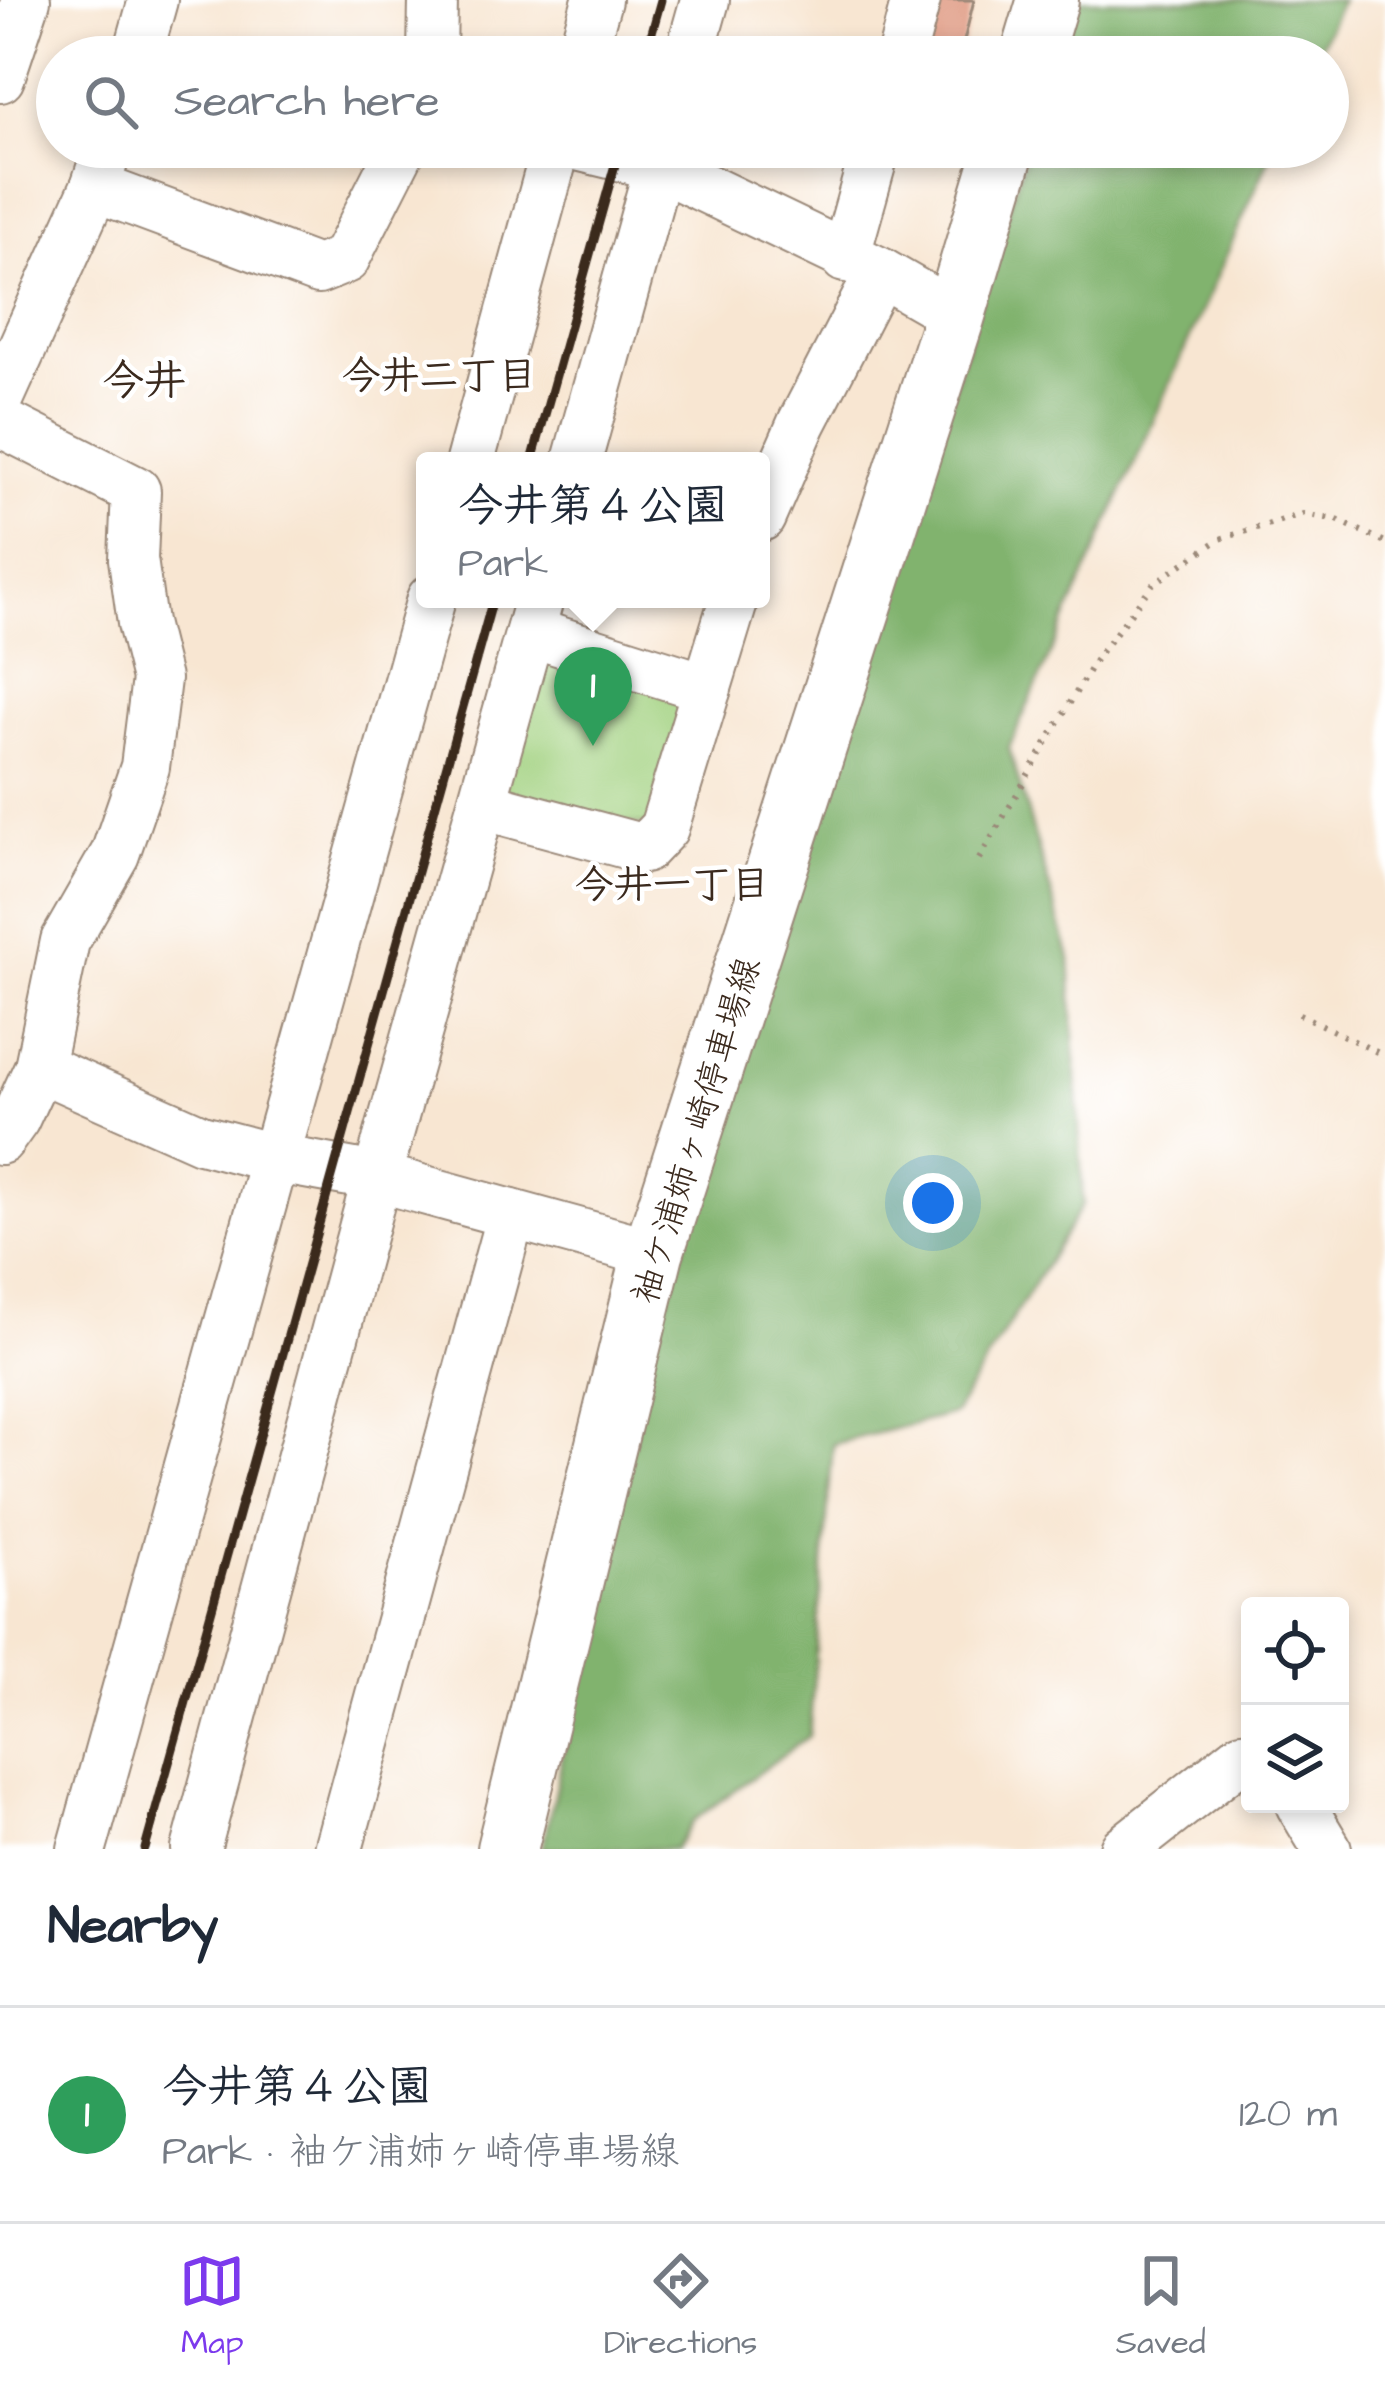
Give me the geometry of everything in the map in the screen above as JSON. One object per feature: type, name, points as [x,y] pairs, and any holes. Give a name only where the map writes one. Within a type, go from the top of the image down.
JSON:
[{"type":"main road","points":[[1037,36],[1048,0]]},
{"type":"main road","name":"袖ケ浦姉ヶ崎停車場線","points":[[507,1849],[653,1253],[999,168]]},
{"type":"street","points":[[0,78],[26,0]]},
{"type":"street","points":[[143,36],[154,0]]},
{"type":"street","points":[[432,36],[433,0]]},
{"type":"street","points":[[587,36],[597,0]]},
{"type":"street","points":[[695,36],[705,0]]},
{"type":"street","points":[[907,36],[916,0]]},
{"type":"street","points":[[0,397],[102,168]]},
{"type":"street","points":[[104,168],[318,270],[344,259],[391,168]]},
{"type":"street","points":[[472,452],[550,168]]},
{"type":"street","points":[[580,452],[659,168]]},
{"type":"street","points":[[684,168],[955,315]]},
{"type":"street","points":[[770,496],[862,265],[874,168]]},
{"type":"street","points":[[0,422],[136,491],[133,559],[156,679],[145,767],[115,854],[64,941],[38,1067],[15,1119],[0,1140]]},
{"type":"street","points":[[82,1849],[429,608]]},
{"type":"street","points":[[482,805],[644,849],[664,828],[731,608]]},
{"type":"street","points":[[196,1849],[534,616],[707,688]]},
{"type":"street","points":[[38,1067],[201,1139],[377,1177],[653,1253]]},
{"type":"street","points":[[338,1849],[511,1214]]},
{"type":"street","points":[[1124,1849],[1241,1756]]},
{"type":"street","points":[[1305,1813],[1327,1849]]},
{"type":"path","points":[[979,859],[1095,660],[1153,584],[1220,539],[1303,514],[1337,520],[1385,542]]},
{"type":"path","points":[[1299,1014],[1385,1056]]},
{"type":"green space","points":[[1074,0],[1341,0],[1325,36],[1063,36]]},
{"type":"green space","points":[[1021,168],[1265,168],[1009,748],[1070,958],[1083,1204],[954,1414],[833,1444],[809,1736],[694,1820],[675,1849],[542,1849],[655,1339]]},
{"type":"green space","points":[[530,632],[707,688],[664,828],[482,805]]},
{"type":"building","points":[[928,0],[974,0],[965,36],[919,36]]},
{"type":"railway","points":[[651,36],[661,0]]},
{"type":"railway","points":[[535,452],[614,168]]},
{"type":"railway","points":[[145,1849],[490,608]]},
{"type":"place","name":"今井第４公園","points":[[593,746]]},
{"type":"district","name":"今井二丁目","points":[[439,374]]},
{"type":"district","name":"今井","points":[[144,379]]},
{"type":"district","name":"今井一丁目","points":[[672,883]]}]
